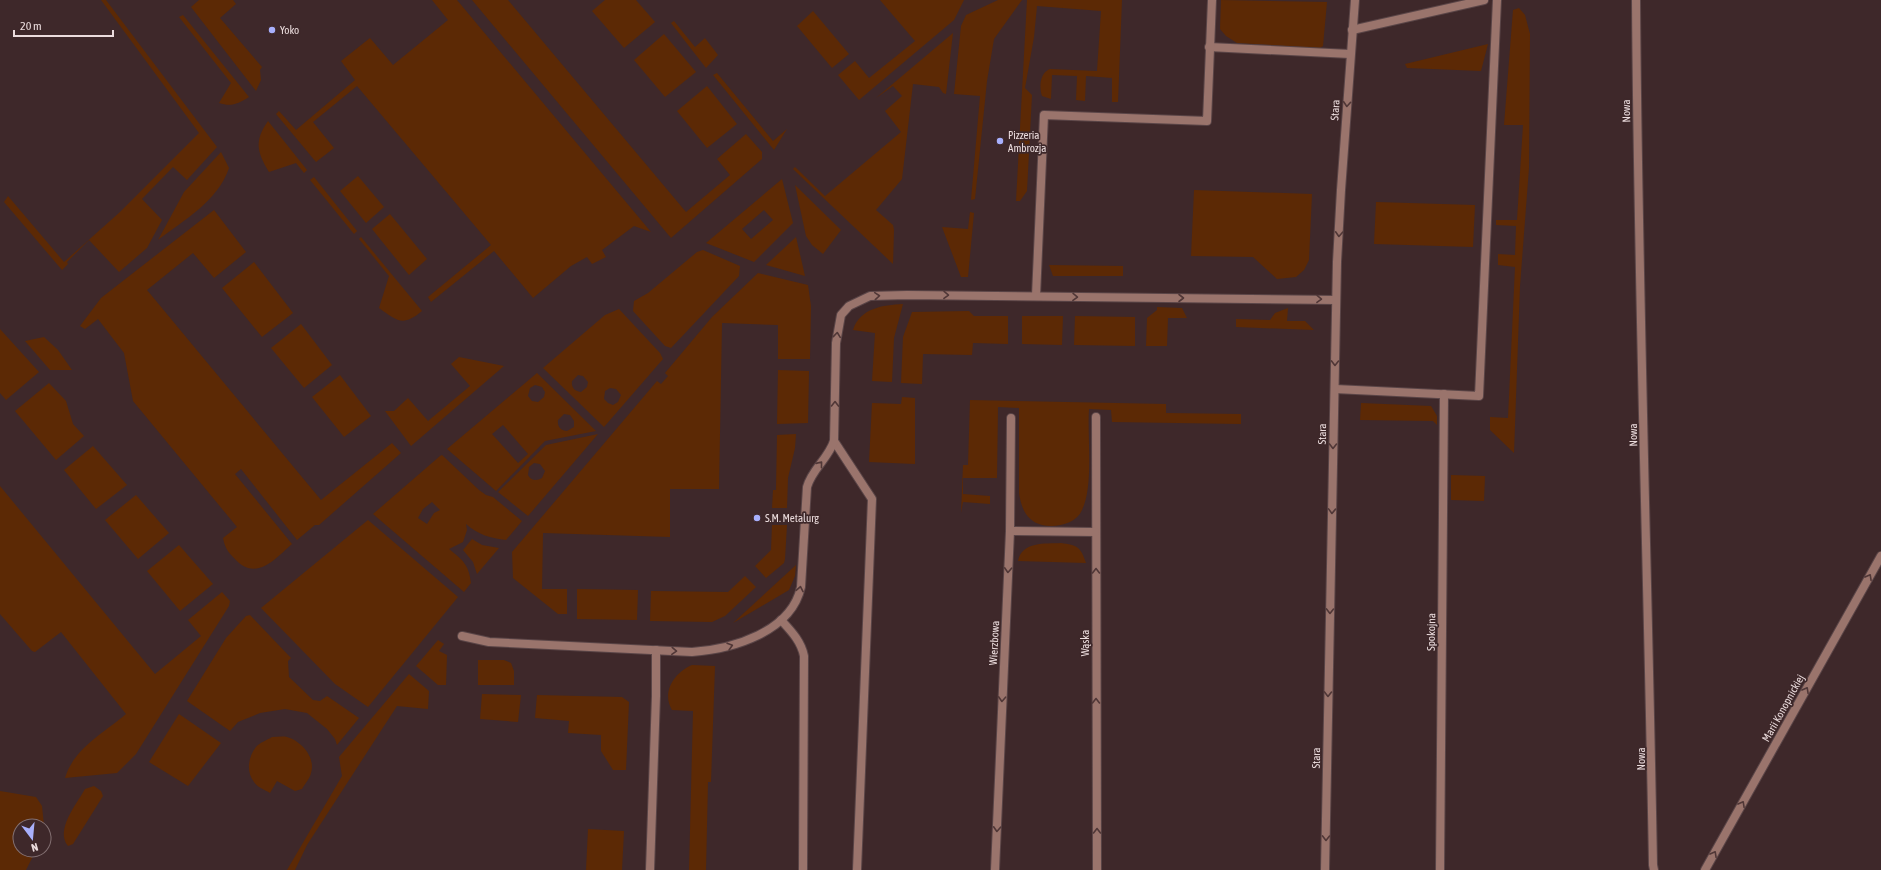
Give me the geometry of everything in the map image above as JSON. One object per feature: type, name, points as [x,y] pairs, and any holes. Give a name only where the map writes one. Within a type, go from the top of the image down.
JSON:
[{"type":"street","points":[[1036,296],[1044,115],[1207,121],[1212,0]]},
{"type":"street","name":"Stara","points":[[1326,870],[1336,300],[1341,190],[1355,0]]},
{"type":"street","points":[[1352,30],[1484,0]]},
{"type":"street","points":[[1335,389],[1479,396],[1497,0]]},
{"type":"street","name":"Nowa","points":[[1636,0],[1638,158],[1651,729],[1652,866],[1654,870]]},
{"type":"street","points":[[1210,47],[1350,54]]},
{"type":"street","points":[[462,636],[489,642],[692,652],[722,648],[737,644],[771,628],[782,620],[798,600],[801,587],[808,487],[810,479],[832,448],[834,442],[837,330],[841,316],[849,306],[863,299],[878,295],[1336,300]]},
{"type":"street","name":"Spokojna","points":[[1440,870],[1444,394]]},
{"type":"street","name":"Wąska","points":[[1096,417],[1095,532],[1097,870]]},
{"type":"street","name":"Wierzbowa","points":[[995,870],[1010,530],[1011,418]]},
{"type":"street","points":[[834,442],[872,499],[857,870]]},
{"type":"street","points":[[1010,530],[1095,532]]},
{"type":"street","name":"Marii Konopnickiej","points":[[1705,870],[1881,556]]},
{"type":"street","points":[[782,620],[798,639],[804,656],[803,870]]},
{"type":"street","points":[[650,870],[656,696],[656,650]]},
{"type":"shaded area","points":[[101,0],[106,0],[217,147],[187,180],[173,167],[142,199],[162,220],[147,248],[119,272],[89,240],[67,262],[68,264],[62,270],[4,202],[8,196],[64,262],[120,212],[199,133]]},
{"type":"shaded area","points":[[199,0],[233,0],[236,4],[220,18],[262,67],[260,70],[261,80],[256,91],[191,7]]},
{"type":"shaded area","points":[[432,0],[457,0],[651,232],[634,226],[602,250],[606,257],[592,264],[587,257],[571,266],[533,298],[494,251],[431,302],[428,297],[491,245],[357,86],[313,122],[334,148],[316,162],[276,114],[279,111],[296,130],[355,80],[341,61],[370,38],[393,65],[448,20]]},
{"type":"shaded area","points":[[472,0],[508,0],[686,212],[730,175],[717,159],[746,134],[762,152],[762,159],[671,238]]},
{"type":"shaded area","points":[[605,0],[636,0],[655,22],[624,48],[592,11]]},
{"type":"shaded area","points":[[880,0],[964,0],[954,20],[859,100],[838,75],[855,61],[869,78],[915,41]]},
{"type":"shaded area","points":[[998,0],[1022,0],[994,39],[987,81],[975,199],[971,200],[980,96],[954,94],[961,26],[966,15]]},
{"type":"shaded area","points":[[1027,0],[1122,0],[1118,102],[1112,102],[1112,78],[1086,76],[1085,101],[1076,100],[1077,76],[1052,75],[1051,99],[1042,96],[1041,80],[1044,74],[1050,69],[1097,71],[1101,11],[1037,6],[1034,37],[1025,88],[1032,95],[1027,191],[1020,201],[1016,201]]},
{"type":"shaded area","points":[[1221,0],[1327,2],[1323,46],[1320,48],[1237,43],[1226,36],[1220,29]]},
{"type":"shaded area","points":[[1519,8],[1525,15],[1530,34],[1529,168],[1520,286],[1514,453],[1490,430],[1490,417],[1508,418],[1515,267],[1498,265],[1498,254],[1515,255],[1516,226],[1496,225],[1496,220],[1517,220],[1523,125],[1504,125],[1513,10]]},
{"type":"shaded area","points":[[813,11],[849,54],[832,68],[797,26]]},
{"type":"shaded area","points":[[183,15],[249,97],[234,104],[227,105],[219,103],[231,83],[179,17]]},
{"type":"shaded area","points":[[674,21],[695,47],[705,38],[718,55],[706,68],[671,23]]},
{"type":"shaded area","points":[[953,33],[946,94],[943,93],[939,87],[913,84],[902,179],[876,210],[893,225],[893,264],[793,169],[795,167],[825,196],[901,132],[885,111],[902,96],[893,86],[876,98]]},
{"type":"shaded area","points":[[664,34],[696,72],[665,97],[634,60]]},
{"type":"shaded area","points":[[1488,44],[1481,71],[1407,68],[1405,64]]},
{"type":"shaded area","points":[[717,73],[773,141],[787,129],[774,150],[713,75]]},
{"type":"shaded area","points":[[707,86],[737,124],[707,148],[677,111]]},
{"type":"shaded area","points":[[268,121],[307,170],[304,173],[296,163],[269,172],[262,158],[259,146],[261,135]]},
{"type":"shaded area","points":[[221,152],[229,168],[224,180],[217,190],[199,209],[158,240],[184,192]]},
{"type":"shaded area","points":[[358,176],[384,207],[366,223],[340,191]]},
{"type":"shaded area","points":[[314,177],[357,231],[354,234],[310,180]]},
{"type":"shaded area","points":[[782,179],[793,223],[754,262],[706,243]],"holes":[[[764,210],[773,220],[751,239],[742,229]]]},
{"type":"shaded area","points":[[795,185],[841,230],[823,254],[812,245],[806,236]]},
{"type":"shaded area","points":[[1194,190],[1312,194],[1309,260],[1304,270],[1296,277],[1277,279],[1253,257],[1191,256]]},
{"type":"shaded area","points":[[1376,202],[1475,205],[1473,247],[1374,244]]},
{"type":"shaded area","points":[[214,210],[246,252],[214,278],[193,253],[147,290],[321,500],[392,443],[401,453],[319,525],[315,525],[297,540],[241,469],[235,474],[292,544],[265,566],[258,568],[243,566],[229,552],[223,538],[237,527],[133,401],[124,353],[98,319],[85,329],[80,326],[101,298]]},
{"type":"shaded area","points":[[970,212],[974,213],[968,277],[961,277],[942,227],[968,229]]},
{"type":"shaded area","points":[[390,214],[427,259],[409,275],[372,229]]},
{"type":"shaded area","points":[[361,237],[422,311],[405,321],[396,319],[379,308],[389,276],[359,239]]},
{"type":"shaded area","points":[[796,237],[805,276],[766,265]]},
{"type":"shaded area","points":[[703,250],[740,266],[739,276],[671,348],[665,346],[633,311],[634,301],[648,293],[697,252]]},
{"type":"shaded area","points":[[254,262],[293,313],[262,337],[222,288]]},
{"type":"shaded area","points":[[1049,265],[1123,266],[1123,276],[1053,276]]},
{"type":"shaded area","points":[[758,273],[808,285],[811,306],[810,359],[778,359],[778,325],[722,323],[719,489],[670,489],[670,537],[543,533],[542,589],[567,589],[567,614],[558,614],[513,578],[512,552],[657,381],[661,384],[668,376],[665,373],[712,317]]},
{"type":"shaded area","points":[[903,304],[894,338],[892,382],[872,381],[875,333],[853,330],[856,323],[867,312],[888,305]]},
{"type":"shaded area","points":[[1157,307],[1182,308],[1187,318],[1168,318],[1167,346],[1146,346],[1147,318],[1157,310]]},
{"type":"shaded area","points":[[1288,308],[1287,321],[1305,321],[1314,330],[1236,327],[1236,319],[1270,320],[1275,313]]},
{"type":"shaded area","points":[[619,309],[660,353],[663,359],[604,427],[543,368],[605,315]],"holes":[[[578,375],[583,376],[588,382],[587,387],[581,392],[575,390],[572,385],[572,381]],[[610,388],[616,389],[621,395],[618,402],[613,405],[604,399],[605,391]]]},
{"type":"shaded area","points":[[969,311],[974,316],[1008,316],[1008,344],[973,343],[972,355],[923,354],[922,384],[901,383],[903,337],[912,312]]},
{"type":"shaded area","points":[[1022,316],[1063,316],[1062,345],[1022,344]]},
{"type":"shaded area","points":[[1075,316],[1135,317],[1135,346],[1074,345]]},
{"type":"shaded area","points":[[301,324],[332,365],[304,388],[271,348]]},
{"type":"shaded area","points":[[0,329],[39,372],[6,400],[0,393]]},
{"type":"shaded area","points":[[44,337],[58,350],[72,370],[50,370],[25,341]]},
{"type":"shaded area","points":[[459,357],[504,366],[411,446],[385,411],[394,411],[408,398],[428,421],[470,386],[451,364]]},
{"type":"shaded area","points":[[778,370],[809,371],[808,423],[777,424]]},
{"type":"shaded area","points":[[537,373],[596,431],[545,441],[496,491],[447,449]],"holes":[[[535,385],[542,387],[545,392],[544,397],[538,402],[532,401],[528,396],[530,388]],[[564,414],[570,415],[574,421],[574,427],[567,431],[563,430],[559,427],[558,420]],[[503,425],[528,454],[518,463],[492,434]]]},
{"type":"shaded area","points":[[340,375],[371,416],[344,437],[312,397]]},
{"type":"shaded area","points":[[49,383],[66,401],[73,424],[84,436],[56,460],[15,411]]},
{"type":"shaded area","points":[[902,397],[915,398],[915,464],[869,462],[872,403],[901,404]]},
{"type":"shaded area","points":[[970,400],[1166,404],[1166,413],[1241,414],[1241,424],[1112,422],[1111,410],[1089,409],[1089,474],[1086,500],[1082,510],[1075,519],[1065,524],[1047,526],[1036,523],[1028,517],[1025,513],[1020,498],[1019,408],[998,407],[997,478],[963,478],[963,494],[990,496],[990,504],[963,502],[961,513],[963,465],[968,465]]},
{"type":"shaded area","points":[[1361,403],[1431,406],[1437,416],[1437,425],[1433,421],[1360,420]]},
{"type":"shaded area","points":[[598,434],[528,516],[498,492],[546,445]],"holes":[[[534,463],[540,464],[545,471],[542,478],[536,480],[529,477],[529,467]]]},
{"type":"shaded area","points":[[796,434],[795,448],[788,478],[787,508],[772,508],[773,490],[776,490],[777,435]]},
{"type":"shaded area","points":[[93,446],[127,485],[96,509],[64,470]]},
{"type":"shaded area","points":[[442,455],[479,490],[486,495],[493,497],[522,521],[506,540],[475,531],[466,524],[467,530],[463,542],[449,549],[462,560],[469,572],[471,583],[464,592],[373,514]],"holes":[[[432,502],[440,510],[434,513],[427,524],[418,518],[423,509]]]},
{"type":"shaded area","points":[[1451,475],[1485,476],[1484,501],[1451,500]]},
{"type":"shaded area","points":[[0,486],[155,674],[201,636],[188,620],[222,592],[230,601],[229,606],[136,754],[117,773],[65,778],[69,767],[82,750],[126,714],[61,632],[35,652],[32,651],[0,614]]},
{"type":"shaded area","points":[[136,495],[169,533],[138,559],[105,520]]},
{"type":"shaded area","points":[[368,520],[458,597],[368,707],[335,684],[261,608]]},
{"type":"shaded area","points":[[772,525],[787,525],[785,559],[784,563],[766,578],[755,566],[771,550]]},
{"type":"shaded area","points":[[472,539],[482,545],[499,548],[477,574],[473,562],[463,550]]},
{"type":"shaded area","points":[[1061,543],[1078,548],[1086,563],[1018,561],[1020,555],[1029,547],[1041,544]]},
{"type":"shaded area","points":[[179,545],[213,584],[180,611],[147,571]]},
{"type":"shaded area","points":[[796,565],[795,576],[789,590],[733,623]]},
{"type":"shaded area","points":[[745,576],[756,587],[725,616],[712,622],[650,621],[651,591],[728,592]]},
{"type":"shaded area","points":[[577,589],[638,590],[637,620],[577,619]]},
{"type":"shaded area","points":[[250,615],[291,658],[288,661],[289,677],[313,700],[320,701],[327,696],[359,718],[337,745],[335,739],[327,729],[307,713],[285,709],[260,713],[238,722],[230,731],[187,701],[226,638],[246,616]]},
{"type":"shaded area","points":[[438,640],[444,644],[439,651],[447,655],[446,685],[438,685],[416,666]]},
{"type":"shaded area","points":[[478,660],[504,660],[511,663],[514,671],[514,685],[478,685]]},
{"type":"shaded area","points":[[692,665],[715,666],[711,782],[708,782],[706,870],[689,870],[693,711],[672,710],[668,696],[669,690],[675,678],[680,672]]},
{"type":"shaded area","points":[[409,674],[429,691],[428,709],[397,706],[307,845],[295,870],[287,870],[342,776],[339,757]]},
{"type":"shaded area","points":[[482,694],[521,695],[518,722],[480,719]]},
{"type":"shaded area","points":[[537,695],[622,697],[629,702],[626,770],[613,770],[601,751],[601,735],[568,733],[569,721],[535,718]]},
{"type":"shaded area","points":[[179,714],[221,743],[188,786],[149,762]]},
{"type":"shaded area","points":[[272,737],[285,737],[292,739],[306,750],[312,767],[309,779],[302,789],[295,791],[277,781],[270,793],[255,784],[251,778],[249,764],[253,751],[259,744]]},
{"type":"shaded area","points":[[94,786],[101,791],[103,796],[73,844],[68,846],[64,833],[68,818],[85,789]]},
{"type":"shaded area","points":[[0,791],[36,797],[42,806],[43,818],[12,818],[12,858],[32,858],[26,870],[0,870]]},
{"type":"shaded area","points":[[588,829],[624,831],[622,870],[586,870]]},
{"type":"place","name":"Yoko","points":[[272,30]]},
{"type":"place","name":"Pizzeria Ambrozja","points":[[1000,141]]},
{"type":"place","name":"S.M. Metalurg","points":[[757,518]]}]
